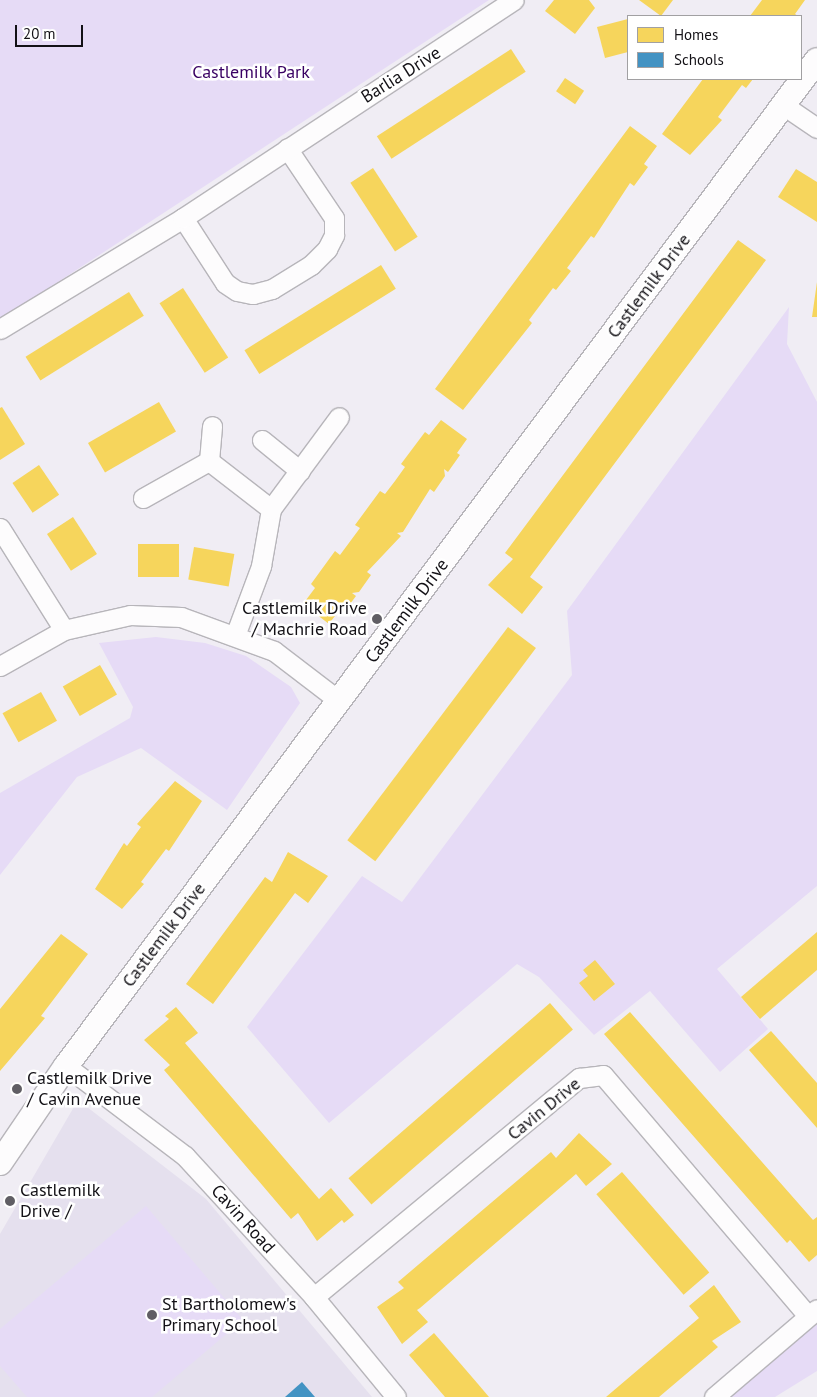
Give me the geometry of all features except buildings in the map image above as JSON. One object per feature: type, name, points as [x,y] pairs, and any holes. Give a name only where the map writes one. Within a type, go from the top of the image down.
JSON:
[{"type":"street","name":"Barlia Drive","points":[[0,329],[183,218],[514,0]]},
{"type":"street","name":"Castlemilk Drive","points":[[802,80],[817,60]]},
{"type":"street","name":"Castlemilk Drive","points":[[0,1163],[66,1066],[802,80]]},
{"type":"street","points":[[783,105],[817,128]]},
{"type":"street","points":[[183,218],[225,283],[237,292],[253,294],[272,289],[311,265],[327,249],[334,235],[334,218],[287,148]]},
{"type":"street","points":[[236,633],[261,566],[271,509],[339,417]]},
{"type":"street","points":[[209,461],[212,426]]},
{"type":"street","points":[[262,440],[300,471]]},
{"type":"street","points":[[209,461],[271,509]]},
{"type":"street","points":[[143,498],[209,461]]},
{"type":"street","points":[[0,528],[64,630]]},
{"type":"street","points":[[0,666],[64,630],[130,615],[181,618],[236,633],[274,651],[338,700]]},
{"type":"street","name":"Cavin Road","points":[[66,1066],[185,1156],[314,1297],[396,1397]]},
{"type":"street","name":"Cavin Drive","points":[[314,1297],[579,1078],[603,1075],[813,1312]]},
{"type":"street","points":[[714,1397],[813,1312]]},
{"type":"shaded area","name":"St Bartholomew's Primary School","points":[[78,1100],[206,1199],[372,1397],[0,1397],[0,1234]]},
{"type":"green space","name":"Castlemilk Park","points":[[0,0],[489,0],[0,320]]},
{"type":"green space","points":[[789,307],[787,344],[817,402],[817,886],[717,969],[768,1029],[720,1072],[650,991],[594,1035],[539,977],[517,964],[329,1123],[247,1027],[362,876],[402,902],[572,675],[567,611]]},
{"type":"green space","points":[[156,637],[205,643],[246,656],[291,687],[300,703],[227,810],[141,748],[77,777],[0,875],[0,793],[130,718],[133,707],[99,643]]},
{"type":"green space","points":[[146,1206],[243,1320],[152,1397],[27,1397],[0,1366],[0,1329]]},
{"type":"green space","points":[[817,1323],[817,1371],[775,1397],[730,1397]]},
{"type":"place","name":"Castlemilk Drive / Machrie Road","points":[[377,619]]},
{"type":"place","name":"Castlemilk Drive / Cavin Avenue","points":[[17,1089]]},
{"type":"place","name":"Castlemilk Drive /","points":[[10,1201]]},
{"type":"place","name":"St Bartholomew's Primary School","points":[[152,1315]]}]
